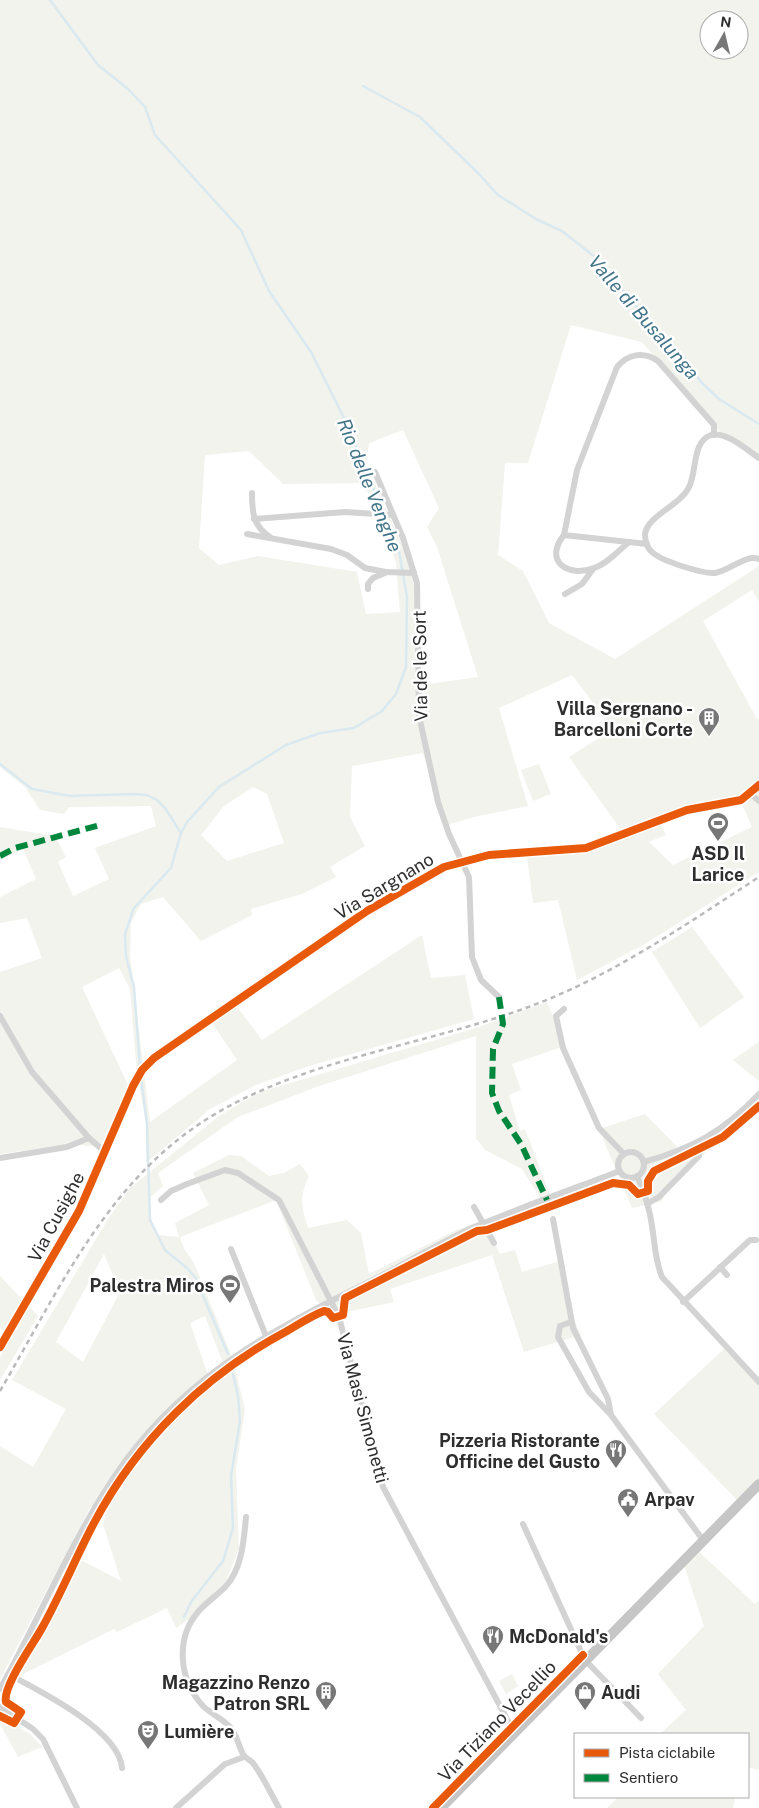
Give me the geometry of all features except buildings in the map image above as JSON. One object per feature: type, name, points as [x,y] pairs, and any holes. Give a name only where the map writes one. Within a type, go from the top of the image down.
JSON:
[{"type":"main road","name":"Via Tiziano Vecellio","points":[[441,1808],[759,1484]]},
{"type":"street","points":[[593,569],[572,570],[558,562],[556,548],[564,535],[577,470],[614,372],[627,358],[642,355],[658,361],[714,425],[714,434]]},
{"type":"street","points":[[759,458],[729,439],[714,434],[707,437],[700,445],[693,476],[686,493],[648,525],[645,534],[647,544],[656,555],[709,573],[726,570],[752,558],[759,559]]},
{"type":"street","name":"Via de le Sort","points":[[375,472],[390,515],[403,538],[411,573],[419,596],[419,716],[438,802],[449,834],[463,861],[471,886],[471,944],[475,968],[481,980],[499,997]]},
{"type":"street","points":[[252,493],[256,526],[274,539]]},
{"type":"street","points":[[254,519],[345,512],[390,515]]},
{"type":"street","points":[[247,534],[331,549],[347,555],[365,568],[387,572],[411,573]]},
{"type":"street","points":[[564,535],[647,544]]},
{"type":"street","points":[[565,594],[582,584],[593,569],[606,562],[629,542]]},
{"type":"street","points":[[368,589],[368,584],[373,578],[387,572]]},
{"type":"street","name":"Via Sargnano","points":[[128,1096],[140,1074],[154,1058],[367,911],[426,876],[463,861],[489,855],[586,848],[687,810],[734,802],[751,794],[759,785]]},
{"type":"street","points":[[751,794],[759,801]]},
{"type":"street","points":[[564,1010],[556,1016],[564,1048],[599,1128],[624,1154]]},
{"type":"street","points":[[0,1016],[32,1072],[89,1138],[106,1152]]},
{"type":"street","points":[[644,1162],[666,1156],[699,1142],[731,1121],[759,1094]]},
{"type":"street","name":"Via Cusighe","points":[[0,1347],[78,1211],[106,1152],[128,1096]]},
{"type":"street","points":[[0,1158],[67,1147],[89,1138]]},
{"type":"street","points":[[647,1204],[658,1196],[699,1156],[699,1142]]},
{"type":"street","points":[[634,1152],[641,1156],[644,1162],[643,1170],[637,1176],[625,1176],[620,1171],[619,1160],[624,1154],[634,1152]]},
{"type":"street","name":"Via Masi Simonetti","points":[[161,1200],[171,1192],[225,1170],[238,1173],[279,1200],[339,1316],[383,1487],[514,1732]]},
{"type":"street","points":[[0,1689],[74,1547],[126,1460],[173,1406],[188,1392],[222,1364],[266,1336],[332,1300],[484,1224],[620,1171]]},
{"type":"street","points":[[637,1176],[647,1204],[657,1265],[662,1277],[683,1302],[759,1382]]},
{"type":"street","points":[[474,1207],[494,1244]]},
{"type":"street","points":[[553,1219],[571,1322],[578,1342],[608,1400],[611,1415]]},
{"type":"street","points":[[683,1302],[750,1240],[756,1240]]},
{"type":"street","points":[[231,1249],[266,1336]]},
{"type":"street","points":[[720,1268],[727,1275]]},
{"type":"street","points":[[571,1322],[560,1326],[558,1337],[589,1392],[611,1415],[703,1540]]},
{"type":"street","points":[[246,1517],[243,1547],[234,1574],[225,1587],[201,1608],[191,1621],[182,1658],[188,1684],[208,1711],[230,1728],[237,1738],[244,1757],[252,1762],[279,1808]]},
{"type":"street","points":[[523,1524],[585,1660],[641,1718]]},
{"type":"street","points":[[8,1674],[83,1717],[118,1752],[122,1768]]},
{"type":"street","points":[[0,1707],[33,1729],[43,1739],[77,1808]]},
{"type":"street","points":[[176,1808],[225,1764],[244,1757]]},
{"type":"shaded area","points":[[0,0],[759,0],[759,455],[718,430],[642,342],[571,325],[528,463],[505,463],[498,555],[523,571],[549,623],[615,659],[759,566],[759,602],[752,590],[703,621],[757,719],[759,718],[759,787],[756,790],[759,793],[759,872],[645,944],[577,980],[558,900],[533,903],[526,849],[614,841],[626,837],[569,757],[613,729],[572,675],[499,708],[528,806],[474,817],[444,826],[423,753],[352,766],[350,817],[365,846],[330,867],[336,877],[302,894],[251,909],[252,915],[201,941],[163,897],[141,904],[131,923],[130,956],[150,1122],[237,1060],[211,1021],[235,1004],[262,1040],[422,935],[431,978],[465,975],[474,1019],[309,1066],[256,1085],[210,1109],[146,1163],[146,1123],[137,1074],[130,989],[119,968],[82,987],[128,1085],[103,1147],[69,1144],[0,1154],[0,972],[42,958],[27,918],[0,923],[0,897],[36,879],[23,849],[0,860],[0,827],[55,836],[66,857],[58,862],[73,896],[109,879],[95,848],[156,826],[151,806],[69,807],[64,814],[40,810],[26,788],[0,767]],"holes":[[[403,430],[439,508],[427,527],[437,547],[478,677],[415,686],[416,595],[406,554],[366,464],[369,443]],[[249,451],[283,484],[364,483],[396,562],[400,612],[366,614],[357,572],[258,556],[219,565],[199,548],[205,455]],[[253,787],[267,794],[284,843],[227,861],[201,835],[224,806]],[[741,802],[752,827],[673,865],[649,842],[666,835],[661,824],[695,809]]]},
{"type":"shaded area","points":[[539,764],[551,794],[533,801],[521,770]]},
{"type":"shaded area","points":[[692,927],[744,997],[700,1028],[652,952]]},
{"type":"shaded area","points":[[547,1002],[565,1046],[512,1064],[521,1090],[509,1095],[520,1131],[525,1129],[551,1197],[540,1198],[522,1169],[485,1150],[476,1138],[476,1036],[319,1086],[238,1117],[158,1173],[163,1186],[150,1197],[150,1217],[158,1235],[179,1237],[175,1223],[209,1205],[193,1173],[229,1155],[241,1156],[269,1176],[284,1173],[300,1164],[309,1176],[302,1196],[308,1228],[347,1220],[361,1233],[369,1274],[456,1230],[484,1220],[500,1254],[515,1250],[522,1272],[564,1260],[571,1308],[581,1335],[524,1352],[492,1255],[390,1289],[394,1302],[332,1315],[316,1300],[276,1200],[180,1237],[184,1249],[194,1263],[232,1357],[245,1409],[236,1469],[239,1548],[226,1581],[195,1615],[176,1628],[167,1608],[117,1632],[114,1629],[17,1677],[79,1559],[121,1581],[103,1524],[105,1516],[91,1506],[0,1679],[0,1446],[33,1467],[66,1409],[12,1380],[108,1219],[130,1188],[219,1116],[260,1092],[476,1028]],"holes":[[[104,1254],[120,1292],[83,1362],[56,1342]],[[205,1316],[223,1363],[208,1375],[190,1323]]]},
{"type":"shaded area","points":[[759,1042],[759,1081],[733,1060]]},
{"type":"shaded area","points":[[645,1114],[682,1152],[701,1144],[708,1150],[665,1193],[662,1201],[632,1208],[599,1129]]},
{"type":"shaded area","points":[[0,1276],[38,1316],[0,1380],[0,1357],[11,1338],[0,1327]]},
{"type":"shaded area","points":[[724,1349],[759,1384],[759,1488],[742,1505],[654,1414]]},
{"type":"shaded area","points":[[698,1551],[755,1604],[759,1600],[759,1770],[749,1767],[749,1733],[661,1733],[686,1710],[658,1674],[704,1626],[684,1565]]},
{"type":"shaded area","points":[[512,1674],[518,1686],[506,1694],[499,1681]]},
{"type":"shaded area","points":[[0,1718],[29,1733],[42,1747],[18,1757],[0,1724]]},
{"type":"shaded area","points":[[617,1798],[735,1798],[733,1808],[607,1808]]},
{"type":"waterway","name":"Rio delle Venghe","points":[[50,0],[98,65],[128,89],[145,107],[155,135],[241,230],[269,291],[311,352],[347,424],[399,551],[407,597],[406,667],[396,694],[382,711],[354,728],[320,733],[286,745],[219,787],[187,822],[181,833],[171,868],[134,908],[125,934],[126,956],[134,987],[140,1067]]},
{"type":"waterway","name":"Valle di Busalunga","points":[[363,86],[420,117],[498,195],[536,219],[562,231],[595,257],[640,311],[683,356],[701,382],[719,399],[759,424]]},
{"type":"waterway","points":[[0,764],[32,789],[70,796],[147,795],[157,800],[165,808],[181,833]]},
{"type":"waterway","name":"Rio delle Venghe","points":[[141,1078],[147,1124],[150,1220],[165,1250],[195,1277],[228,1354]]},
{"type":"waterway","name":"Rio delle Venghe","points":[[184,1617],[191,1602],[223,1561],[233,1528],[231,1476],[240,1421],[238,1396],[233,1374]]},
{"type":"railway","points":[[0,1391],[77,1258],[121,1196],[175,1142],[215,1114],[257,1092],[303,1074],[494,1019],[568,991],[652,946],[759,877]]},
{"type":"marked path","points":[[0,856],[15,848],[100,825]]},
{"type":"marked path","points":[[499,997],[503,1024],[493,1049],[492,1093],[499,1111],[521,1144],[547,1200]]},
{"type":"cycle path","points":[[0,1347],[79,1211],[133,1086],[142,1070],[154,1058],[367,911],[444,867],[489,855],[586,848],[687,810],[741,800],[759,785]]},
{"type":"cycle path","points":[[0,1716],[14,1723],[21,1712],[6,1702],[9,1686],[19,1665],[49,1615],[87,1536],[112,1493],[131,1464],[176,1412],[228,1368],[257,1348],[314,1315],[324,1311],[328,1312],[333,1318],[343,1315],[345,1298],[477,1231],[487,1230],[613,1183],[629,1185],[638,1194],[648,1191],[648,1181],[654,1171],[723,1137],[759,1106]]},
{"type":"cycle path","points":[[433,1808],[583,1655]]},
{"type":"place","name":"Villa Sergnano - Barcelloni Corte","points":[[709,737]]},
{"type":"place","name":"ASD Il Larice","points":[[718,842]]},
{"type":"place","name":"Palestra Miros","points":[[230,1304]]},
{"type":"place","name":"Pizzeria Ristorante Officine del Gusto","points":[[616,1469]]},
{"type":"place","name":"Arpav","points":[[628,1518]]},
{"type":"place","name":"McDonald's","points":[[493,1655]]},
{"type":"place","name":"Magazzino Renzo Patron SRL","points":[[326,1711]]},
{"type":"place","name":"Audi","points":[[585,1711]]},
{"type":"place","name":"Lumière","points":[[148,1750]]}]
